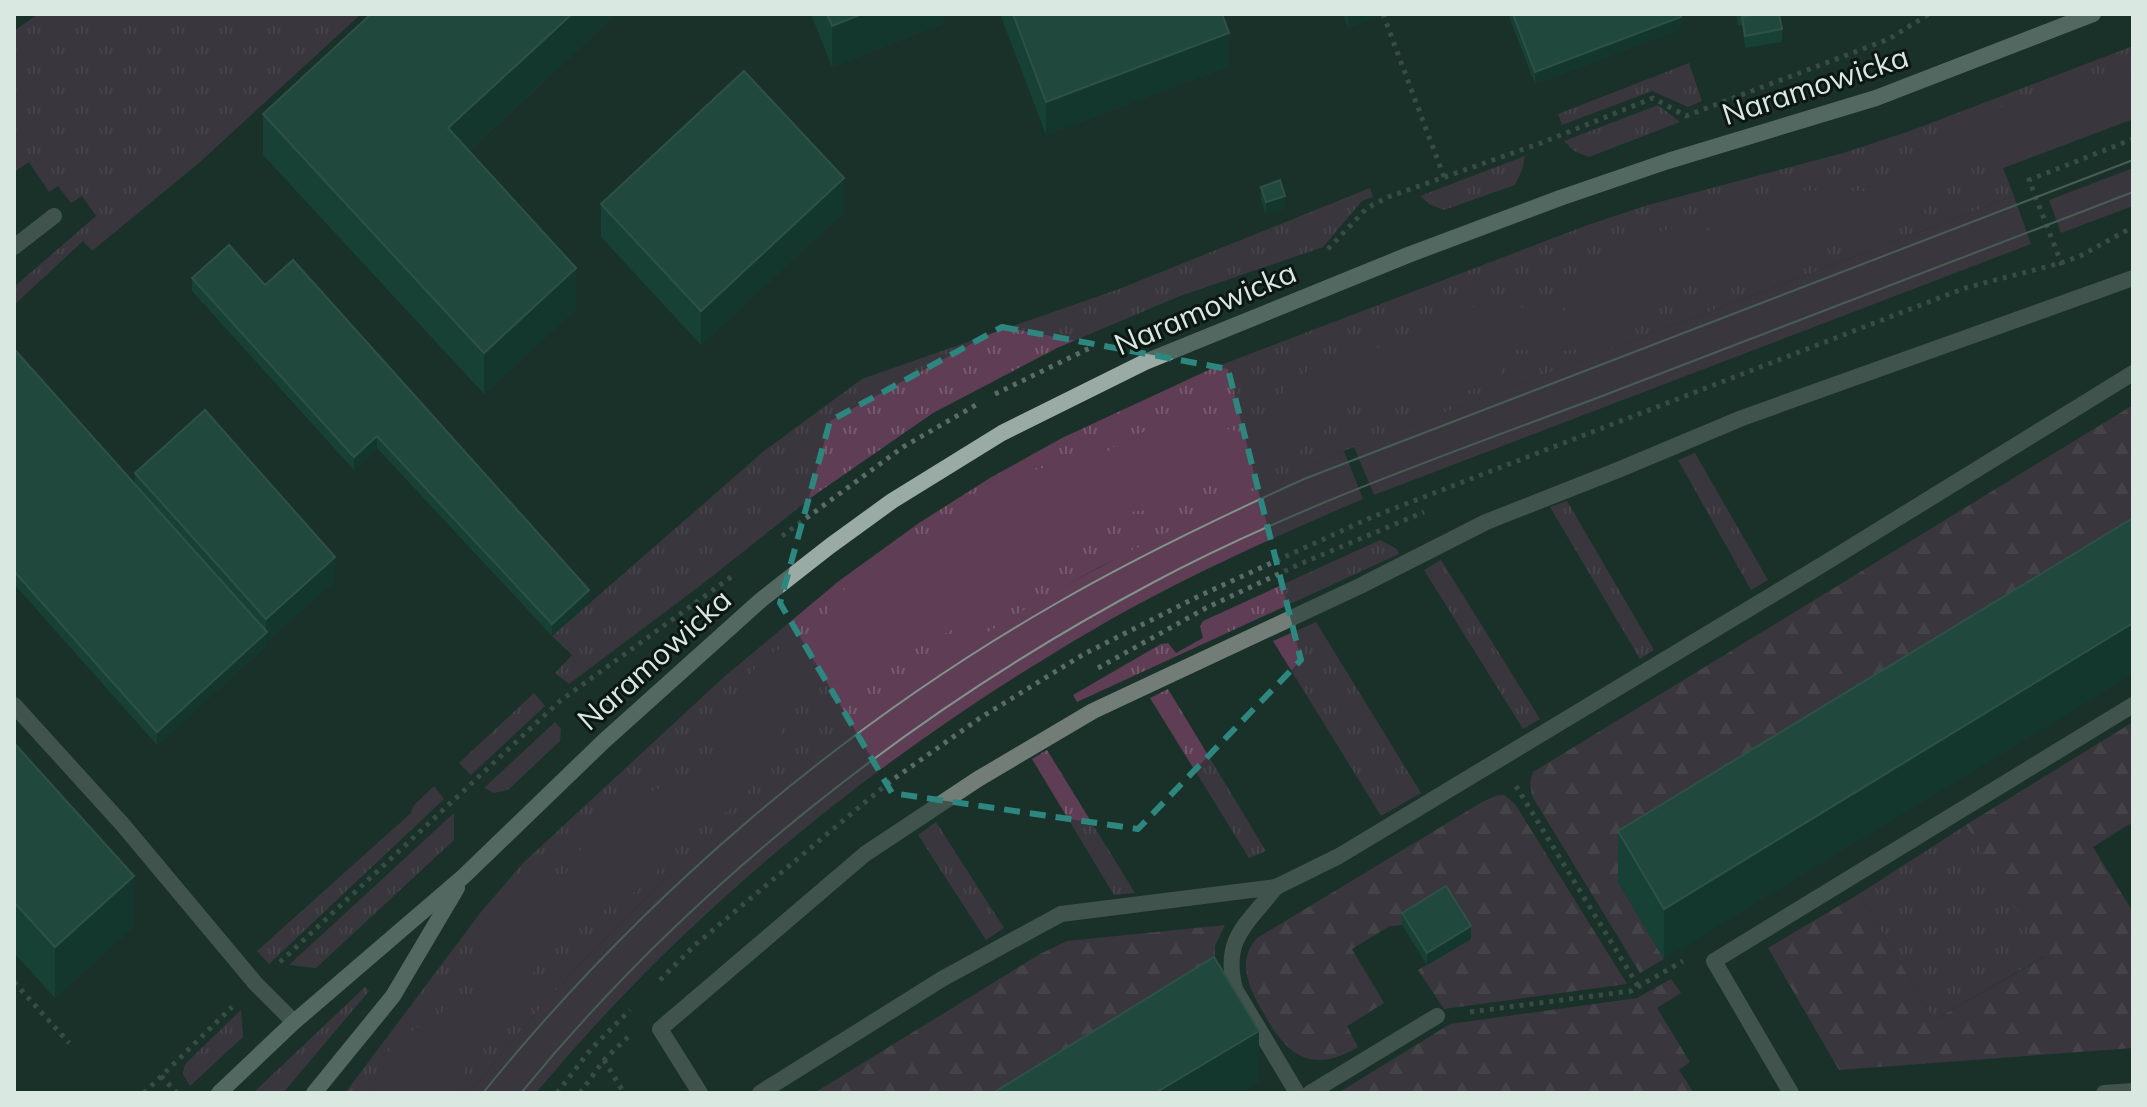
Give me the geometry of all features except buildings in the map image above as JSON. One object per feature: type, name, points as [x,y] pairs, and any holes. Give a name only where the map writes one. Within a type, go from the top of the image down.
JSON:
[{"type":"street","name":"Naramowicka","points":[[219,1093],[294,1022],[464,876],[604,741],[761,600],[892,501],[1002,433],[1145,362],[1408,255],[1668,161],[1876,98],[2093,14]]},
{"type":"street","points":[[14,247],[54,216]]},
{"type":"street","points":[[700,1093],[660,1029],[865,854],[978,779],[1093,711],[1360,586],[1486,522],[1756,413],[2133,278]]},
{"type":"street","points":[[760,1093],[942,979],[1061,914],[1276,887],[1339,856],[2133,373]]},
{"type":"street","points":[[14,705],[123,825],[256,984],[294,1022]]},
{"type":"street","points":[[1791,1093],[1714,961],[2133,705]]},
{"type":"street","name":"Naramowicka","points":[[314,1093],[393,996],[464,876]]},
{"type":"street","points":[[1276,887],[1233,942],[1230,971],[1235,989],[1297,1093]]},
{"type":"street","points":[[1310,1093],[1437,1016]]},
{"type":"street","points":[[2104,1093],[2133,1091]]},
{"type":"path","points":[[1383,14],[1444,177],[1541,143],[1653,98],[1686,116],[1889,39],[1929,14]]},
{"type":"path","points":[[2066,278],[2029,180],[2133,139]]},
{"type":"path","points":[[1372,517],[1965,288],[2080,256],[2133,227]]},
{"type":"path","points":[[1095,670],[1206,608],[1377,531]]},
{"type":"path","points":[[1511,778],[1638,986]]},
{"type":"path","points":[[1437,1016],[1631,991],[1692,956],[1714,961]]},
{"type":"path","points":[[14,982],[69,1043]]},
{"type":"path","points":[[144,1093],[256,984]]},
{"type":"path","points":[[604,1060],[624,1093]]},
{"type":"path","points":[[161,1076],[177,1093]]},
{"type":"highlighted area","points":[[1002,327],[1228,369],[1301,660],[1138,829],[892,793],[780,603],[830,421]]},
{"type":"green space","points":[[38,14],[361,14],[200,162],[92,251],[83,241],[14,305],[14,287],[96,216],[82,196],[71,203],[58,186],[49,192],[29,162],[14,172],[14,31]]},
{"type":"green space","points":[[2133,46],[2133,119],[2003,168],[2014,196],[1344,451],[1223,506],[1081,577],[1010,619],[893,697],[726,827],[602,941],[469,1093],[345,1093],[481,912],[523,863],[725,676],[839,581],[919,523],[990,478],[1062,438],[1213,368],[1585,226],[1648,205],[1843,153],[1907,132]]},
{"type":"green space","points":[[1689,63],[1702,101],[1688,107],[1652,91],[1562,125],[1558,114]]},
{"type":"green space","points":[[2133,75],[2133,119],[2003,168],[1977,154],[1920,214],[1884,238],[1866,244],[1848,245],[1830,239],[1796,267],[1755,278],[1732,280],[1666,274],[1638,308],[1603,337],[1576,349],[1513,349],[1503,368],[1488,382],[1469,390],[1422,397],[1355,393],[1340,416],[1285,462],[1255,473],[1206,478],[1180,500],[1158,509],[1110,514],[1022,586],[969,621],[871,672],[789,696],[775,746],[758,778],[736,804],[717,818],[683,833],[659,868],[623,900],[595,914],[549,927],[521,998],[509,1018],[474,1044],[457,1093],[368,1093],[386,1055],[401,1038],[477,990],[475,947],[480,932],[498,909],[523,892],[565,876],[589,839],[623,809],[662,787],[705,775],[732,708],[750,674],[774,652],[816,641],[839,597],[863,569],[890,548],[918,537],[960,532],[969,513],[997,486],[1033,470],[1094,464],[1116,446],[1143,432],[1187,424],[1251,434],[1268,408],[1291,385],[1317,365],[1345,351],[1370,347],[1395,349],[1430,322],[1466,308],[1498,306],[1563,312],[1609,263],[1653,234],[1672,229],[1711,230],[1733,207],[1763,196],[1820,190],[1871,192],[1932,140],[1967,119],[2002,107],[2028,110],[2036,99],[2055,85],[2075,78]]},
{"type":"green space","points":[[1658,105],[1680,122],[1589,157],[1574,151],[1564,141]]},
{"type":"green space","points":[[1525,156],[1515,185],[1444,210],[1420,196]]},
{"type":"green space","points":[[2133,168],[2133,206],[2061,233],[2049,200]]},
{"type":"green space","points":[[1370,188],[1373,197],[1362,201],[1323,247],[1180,296],[1057,348],[933,413],[816,494],[569,684],[555,673],[572,655],[552,636],[764,451],[862,379],[1119,289]]},
{"type":"green space","points":[[2014,196],[2031,244],[1374,495],[1354,447]]},
{"type":"green space","points":[[2133,405],[2133,568],[1618,882],[1664,959],[1640,973],[1532,796],[1530,783],[1533,772]]},
{"type":"green space","points":[[1344,451],[1363,499],[1161,592],[1018,675],[868,779],[726,895],[596,1024],[536,1093],[469,1093],[562,984],[674,872],[782,780],[896,693],[1015,615],[1076,580],[1208,512]]},
{"type":"green space","points":[[1695,453],[1768,580],[1751,590],[1678,460]]},
{"type":"green space","points":[[1567,501],[1654,650],[1640,659],[1550,507]]},
{"type":"green space","points":[[1380,540],[1397,549],[1399,554],[1077,702],[1073,695],[1161,644],[1168,643],[1176,653],[1203,638],[1200,626],[1203,621]]},
{"type":"green space","points":[[1441,560],[1540,719],[1523,729],[1424,570]]},
{"type":"green space","points":[[1316,622],[1421,793],[1381,816],[1273,641]]},
{"type":"green space","points":[[1168,689],[1266,851],[1249,858],[1150,698]]},
{"type":"green space","points":[[534,693],[545,706],[471,775],[459,763]]},
{"type":"green space","points":[[555,722],[561,729],[560,741],[508,790],[494,793],[484,788]]},
{"type":"green space","points":[[2133,722],[2133,822],[2093,847],[2133,912],[2133,1048],[1839,1070],[1768,948],[1859,894],[1934,1020],[2044,957],[1966,825]]},
{"type":"green space","points":[[1047,750],[1135,893],[1114,895],[1032,759]]},
{"type":"green space","points":[[434,786],[444,799],[269,964],[257,951],[411,813],[414,805]]},
{"type":"green space","points":[[1498,795],[1504,795],[1515,804],[1627,984],[1444,1009],[1418,970],[1471,939],[1402,925],[1390,926],[1352,949],[1384,1003],[1347,1026],[1358,1047],[1342,1055],[1314,1060],[1291,1049],[1272,1027],[1249,984],[1247,956],[1257,938]]},
{"type":"green space","points":[[454,813],[454,840],[316,968],[289,965]]},
{"type":"green space","points":[[936,822],[1004,928],[986,940],[918,835]]},
{"type":"green space","points":[[1966,825],[2045,956],[1934,1020],[1859,894]]},
{"type":"green space","points":[[1225,925],[1215,946],[1215,968],[1075,1093],[814,1093],[1040,954],[1067,941]]},
{"type":"green space","points":[[1671,979],[1681,993],[1657,1008],[1690,1062],[1679,1070],[1694,1093],[1338,1093],[1450,1024],[1637,998]]},
{"type":"green space","points":[[365,987],[369,991],[283,1093],[253,1093]]},
{"type":"green space","points":[[241,1010],[243,1037],[190,1086],[183,1074],[185,1064]]},
{"type":"tram line","points":[[483,1093],[607,953],[744,824],[817,764],[893,708],[970,656],[1081,589],[1304,479],[2133,160]]},
{"type":"tram line","points":[[521,1093],[588,1016],[659,942],[812,806],[978,686],[1154,582],[1262,529],[1372,483],[2133,192]]}]
